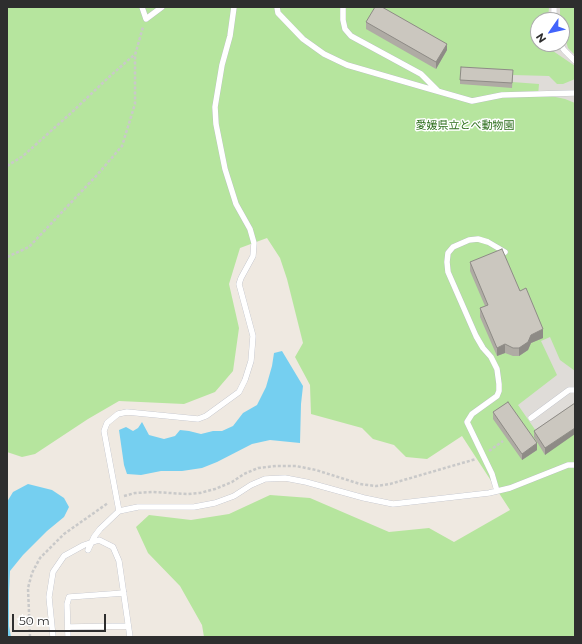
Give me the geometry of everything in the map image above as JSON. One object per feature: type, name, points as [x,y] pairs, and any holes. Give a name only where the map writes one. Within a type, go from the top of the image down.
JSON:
[{"type":"lane","points":[[142,7],[146,19],[162,7]]},
{"type":"lane","points":[[119,511],[104,431],[107,423],[118,414],[128,412],[198,419],[206,416],[239,392],[245,380],[250,361],[253,336],[239,284],[254,256],[254,243],[250,229],[236,204],[225,169],[216,124],[215,107],[222,64],[230,36],[234,7]]},
{"type":"lane","points":[[277,7],[278,13],[303,39],[324,54],[347,65],[440,92],[472,101],[502,95],[574,92]]},
{"type":"lane","points":[[343,7],[345,29],[350,36],[421,74],[440,92]]},
{"type":"lane","points":[[566,52],[575,61]]},
{"type":"lane","points":[[497,491],[492,474],[467,422],[472,414],[497,396],[499,391],[497,369],[491,356],[476,336],[448,272],[446,262],[448,253],[453,247],[469,240],[478,239],[488,242],[505,252]]},
{"type":"lane","points":[[531,418],[568,390],[575,390]]},
{"type":"lane","points":[[88,550],[100,528],[119,511],[138,507],[194,507],[215,503],[234,496],[251,485],[265,479],[285,478],[306,482],[392,504],[497,491],[516,486],[568,465],[575,465]]},
{"type":"lane","points":[[53,637],[49,597],[52,572],[64,556],[84,545],[99,540],[113,547],[119,561],[130,637]]},
{"type":"lane","points":[[68,637],[67,604],[69,597],[124,593]]},
{"type":"lane","points":[[68,627],[128,626]]},
{"type":"path","points":[[7,257],[29,247],[97,175],[122,146],[135,104],[135,55],[146,19]]},
{"type":"path","points":[[7,166],[23,156],[108,77],[135,55]]},
{"type":"green space","name":"愛媛県立とべ動物園","points":[[7,7],[575,7],[575,637],[204,637],[202,625],[180,586],[148,553],[136,527],[149,515],[191,520],[229,514],[270,495],[310,498],[389,532],[429,528],[454,542],[510,510],[462,436],[427,459],[406,457],[394,445],[373,439],[362,428],[311,414],[310,385],[295,357],[303,343],[287,279],[280,258],[267,238],[240,248],[229,284],[239,328],[233,371],[215,392],[184,404],[119,401],[88,419],[35,454],[22,457],[7,452]]},
{"type":"shaded area","points":[[549,7],[560,7],[560,12],[549,12]]},
{"type":"shaded area","points":[[570,50],[575,55],[575,66],[554,52],[570,52]]},
{"type":"shaded area","points":[[513,75],[549,76],[557,84],[563,84],[575,79],[575,103],[551,96],[538,96],[539,84],[512,82]]},
{"type":"shaded area","points":[[550,337],[560,360],[575,371],[575,403],[536,431],[518,405],[557,375],[541,341]]},
{"type":"water","points":[[282,351],[303,386],[300,443],[270,440],[252,444],[202,468],[182,471],[161,471],[141,475],[127,474],[124,465],[119,430],[126,427],[133,431],[138,428],[142,422],[149,435],[164,439],[175,436],[180,430],[201,434],[213,431],[222,431],[233,426],[243,413],[257,405],[266,387],[274,353]]},
{"type":"water","points":[[28,484],[52,490],[64,498],[69,507],[64,517],[47,531],[23,555],[10,571],[9,626],[11,637],[7,637],[7,502],[13,492]]},
{"type":"building","points":[[375,7],[382,7],[447,44],[436,62],[366,22]]},
{"type":"building","points":[[461,67],[513,70],[512,83],[460,80]]},
{"type":"building","points":[[502,249],[520,291],[526,288],[543,329],[531,335],[528,342],[519,348],[513,348],[505,344],[497,348],[480,308],[488,305],[470,262]]},
{"type":"building","points":[[508,402],[537,443],[522,454],[493,412]]},
{"type":"building","points":[[575,403],[575,428],[545,448],[534,431]]}]
